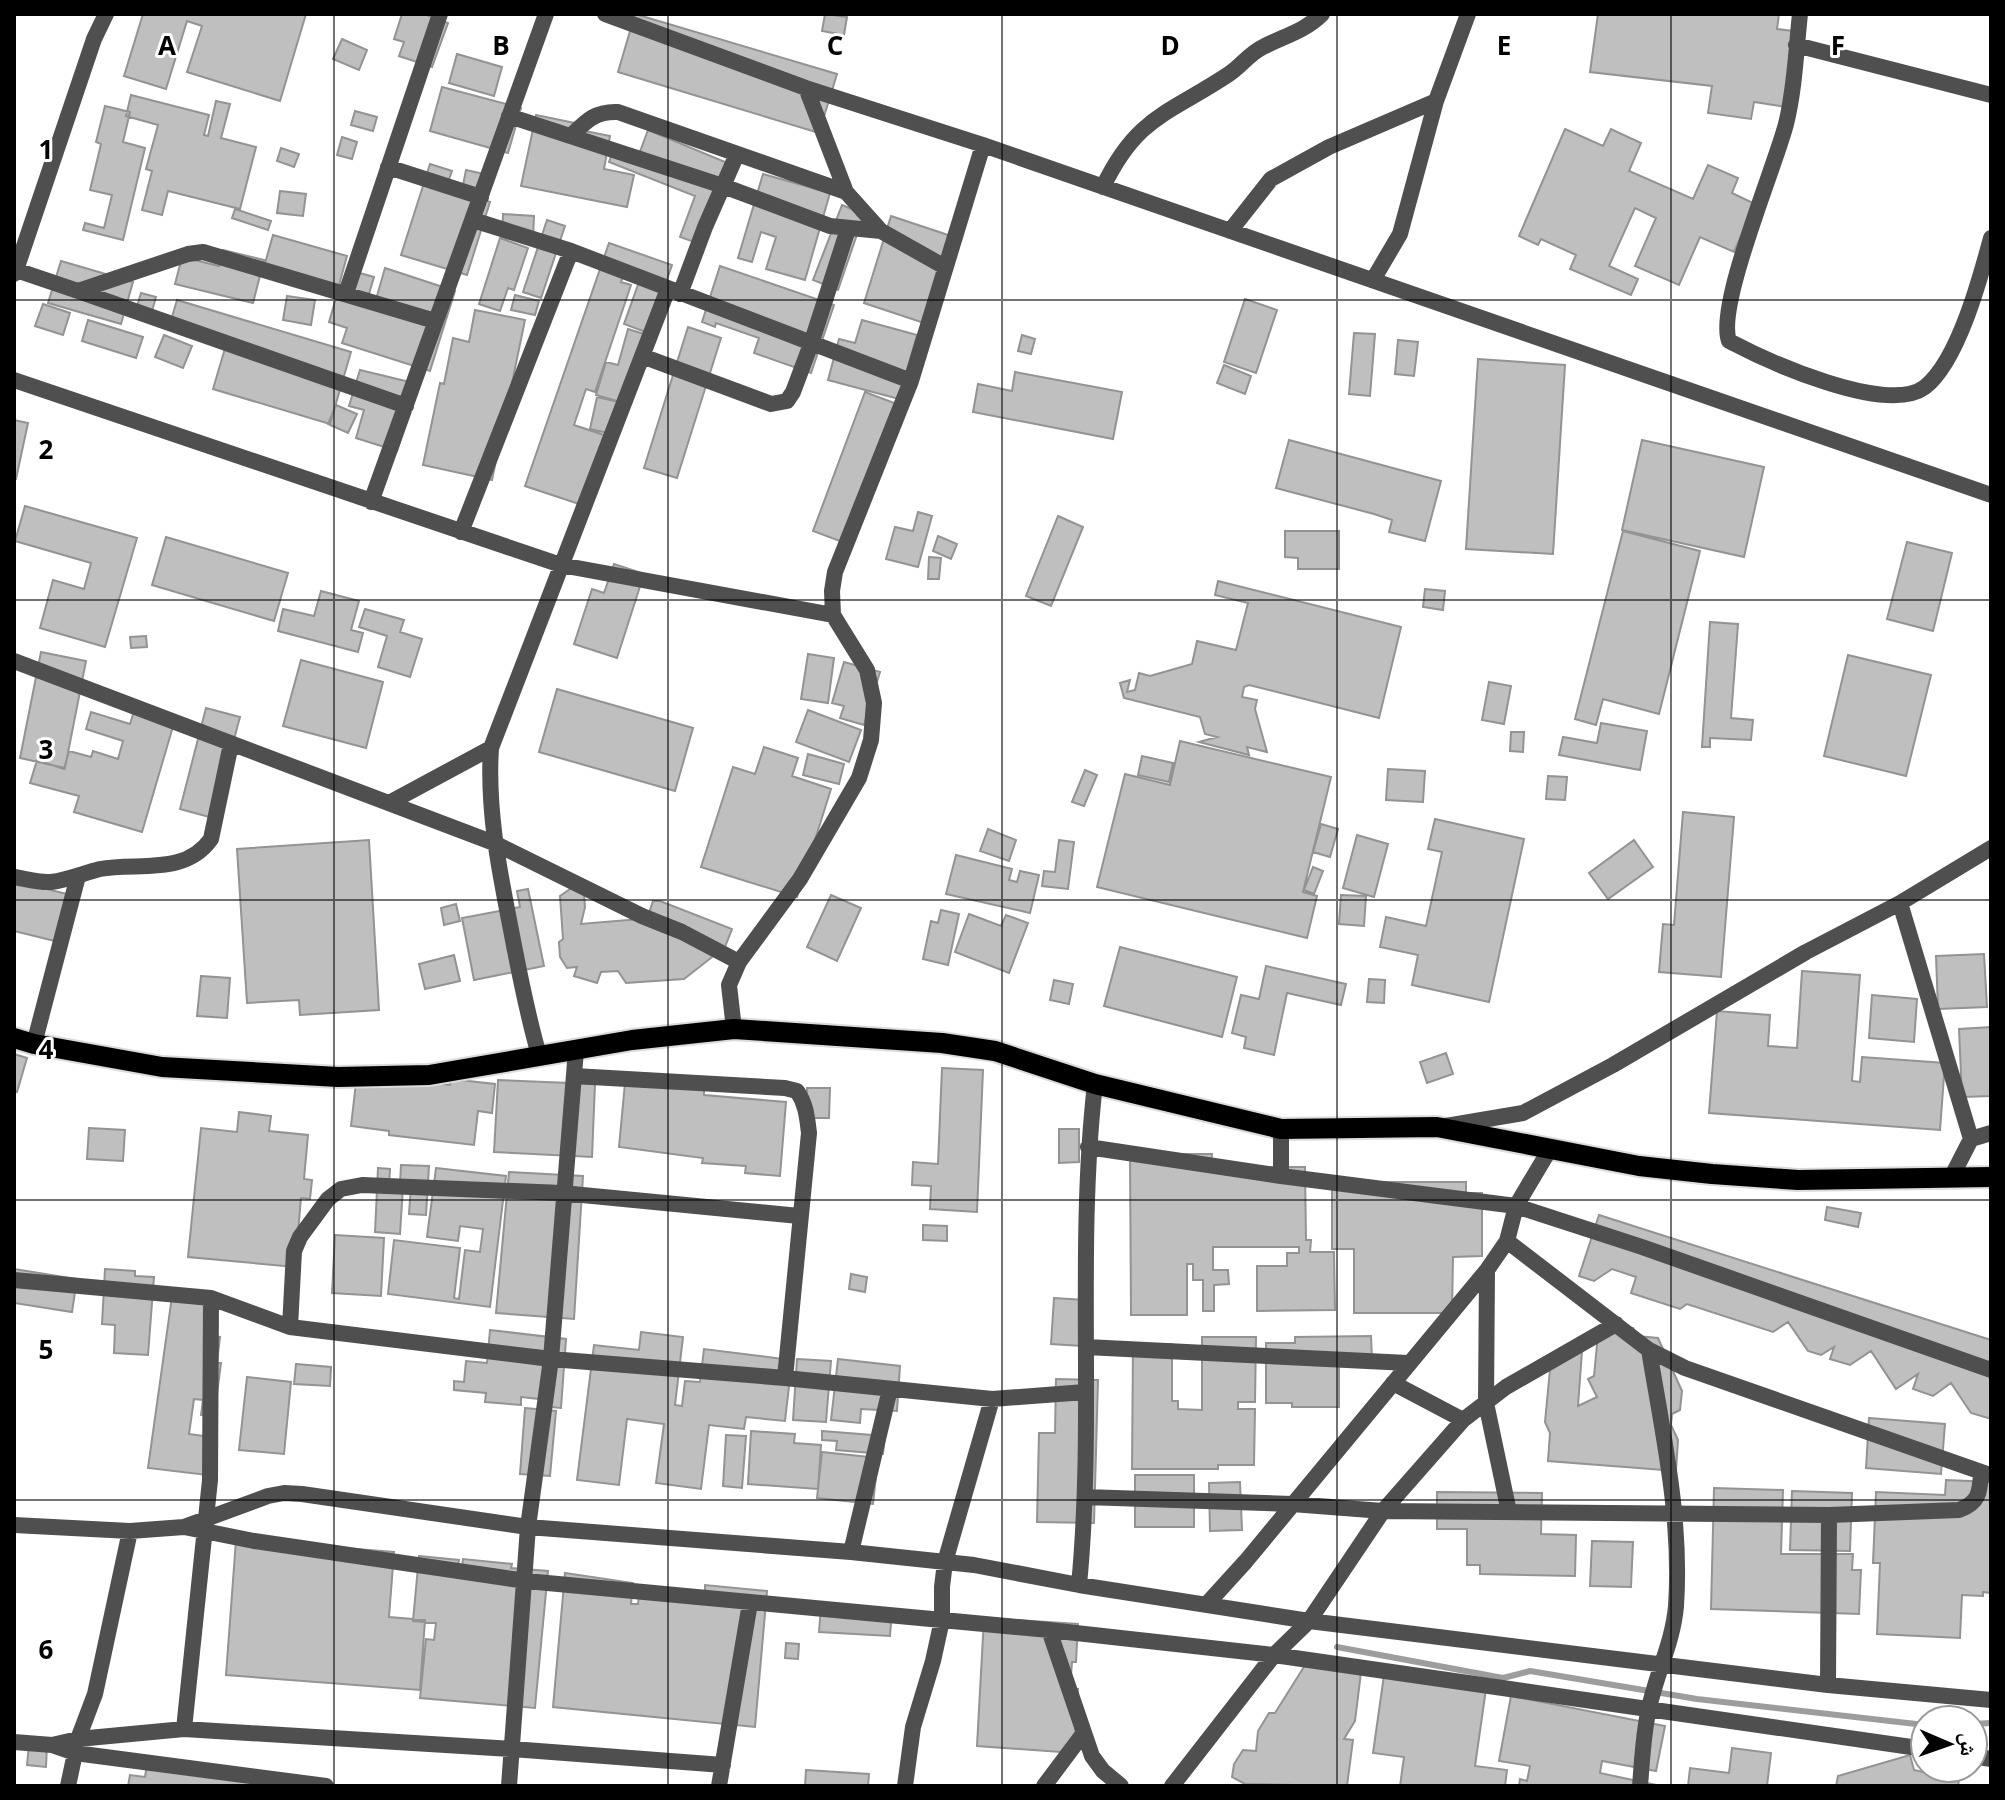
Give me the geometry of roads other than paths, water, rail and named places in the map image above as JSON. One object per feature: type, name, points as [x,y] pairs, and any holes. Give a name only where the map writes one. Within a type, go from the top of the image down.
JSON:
[{"type":"main road","points":[[14,1038],[162,1067],[338,1077],[429,1075],[632,1040],[734,1029],[942,1043],[1007,1055],[1095,1084],[1281,1129],[1437,1127],[1639,1166],[1798,1180],[1991,1177]]},
{"type":"street","points":[[106,14],[94,39],[15,272],[78,291],[406,406]]},
{"type":"street","points":[[346,293],[440,14]]},
{"type":"street","points":[[371,502],[546,14]]},
{"type":"street","points":[[605,14],[806,88],[983,145],[1991,495]]},
{"type":"street","points":[[1103,187],[1115,162],[1130,142],[1165,111],[1232,72],[1262,47],[1311,26],[1322,14]]},
{"type":"street","points":[[1373,280],[1400,234],[1436,101],[1468,14]]},
{"type":"street","points":[[1800,14],[1786,124],[1736,280],[1726,322],[1729,341],[1753,354],[1847,390],[1892,396],[1910,394],[1924,388],[1945,365],[1977,290],[1991,238]]},
{"type":"street","points":[[1796,45],[1991,95]]},
{"type":"street","points":[[806,88],[846,192],[881,231],[945,267]]},
{"type":"street","points":[[1230,231],[1271,179],[1329,147],[1436,101]]},
{"type":"street","points":[[572,135],[592,116],[604,111],[618,112],[846,192]]},
{"type":"street","points":[[509,116],[723,186],[830,226],[881,231]]},
{"type":"street","points":[[734,1029],[729,985],[739,962],[800,879],[859,778],[871,740],[874,703],[867,670],[833,615],[835,572],[911,381],[983,145]]},
{"type":"street","points":[[539,1055],[494,843],[489,780],[491,748],[642,356],[737,154]]},
{"type":"street","points":[[388,167],[481,197]]},
{"type":"street","points":[[473,220],[571,251],[911,381]]},
{"type":"street","points":[[642,356],[771,404],[782,404],[793,392],[848,229]]},
{"type":"street","points":[[461,532],[571,251]]},
{"type":"street","points":[[78,291],[188,254],[203,252],[435,321]]},
{"type":"street","points":[[14,380],[561,565],[833,615]]},
{"type":"street","points":[[14,661],[494,843],[739,962]]},
{"type":"street","points":[[14,877],[50,882],[108,868],[161,866],[189,858],[204,849],[211,839],[231,744]]},
{"type":"street","points":[[389,803],[491,748]]},
{"type":"street","points":[[1437,1127],[1523,1113],[1613,1065],[1806,952],[1900,903],[1991,848]]},
{"type":"street","points":[[34,1044],[78,876]]},
{"type":"street","points":[[1900,903],[1971,1139],[1951,1178]]},
{"type":"street","points":[[509,1786],[528,1527],[551,1359],[562,1193],[576,1050]]},
{"type":"street","points":[[574,1076],[797,1091],[807,1116],[809,1133],[785,1378]]},
{"type":"street","points":[[1079,1585],[1085,1497],[1088,1147],[1095,1084]]},
{"type":"street","points":[[1281,1129],[1281,1176]]},
{"type":"street","points":[[1971,1139],[1991,1133]]},
{"type":"street","points":[[1088,1147],[1516,1206],[1657,1252],[1991,1370]]},
{"type":"street","points":[[1206,1605],[1487,1270],[1507,1241],[1516,1206],[1550,1149]]},
{"type":"street","points":[[290,1327],[294,1251],[300,1237],[328,1199],[341,1189],[362,1185],[562,1193],[799,1216]]},
{"type":"street","points":[[1085,1497],[1292,1504],[1383,1511],[1829,1515],[1959,1510],[1976,1501],[1980,1494],[1986,1474],[1685,1368],[1649,1350],[1507,1241]]},
{"type":"street","points":[[1487,1270],[1486,1403],[1509,1512]]},
{"type":"street","points":[[14,1280],[211,1298],[290,1327],[551,1359],[992,1399],[1085,1392]]},
{"type":"street","points":[[184,1729],[210,1480],[211,1298]]},
{"type":"street","points":[[1172,1786],[1274,1655],[1309,1621],[1383,1511],[1463,1420],[1506,1387],[1616,1324]]},
{"type":"street","points":[[1086,1347],[1408,1363]]},
{"type":"street","points":[[1640,1786],[1648,1711],[1663,1665],[1676,1608],[1676,1513],[1649,1350]]},
{"type":"street","points":[[1393,1383],[1463,1420]]},
{"type":"street","points":[[851,1552],[890,1389]]},
{"type":"street","points":[[905,1786],[913,1727],[942,1620],[945,1562],[992,1399]]},
{"type":"street","points":[[14,1525],[130,1531],[184,1527],[206,1524],[268,1496],[293,1493],[528,1527],[851,1552],[974,1565],[1079,1585],[1309,1621],[1828,1685],[1991,1700]]},
{"type":"street","points":[[1828,1685],[1829,1515]]},
{"type":"street","points":[[206,1524],[526,1581],[1049,1630],[1274,1655],[1909,1747]]},
{"type":"street","points":[[68,1786],[76,1746],[95,1694],[130,1531]]},
{"type":"street","points":[[719,1786],[750,1603]]},
{"type":"street","points":[[1049,1630],[1092,1756],[1103,1771],[1121,1786]]},
{"type":"street","points":[[76,1746],[184,1729],[723,1765]]},
{"type":"street","points":[[1044,1786],[1083,1734]]},
{"type":"street","points":[[14,1742],[76,1746],[326,1786]]},
{"type":"waterway","points":[[1337,1647],[1503,1678],[1530,1671],[1697,1699],[1909,1723]]}]
